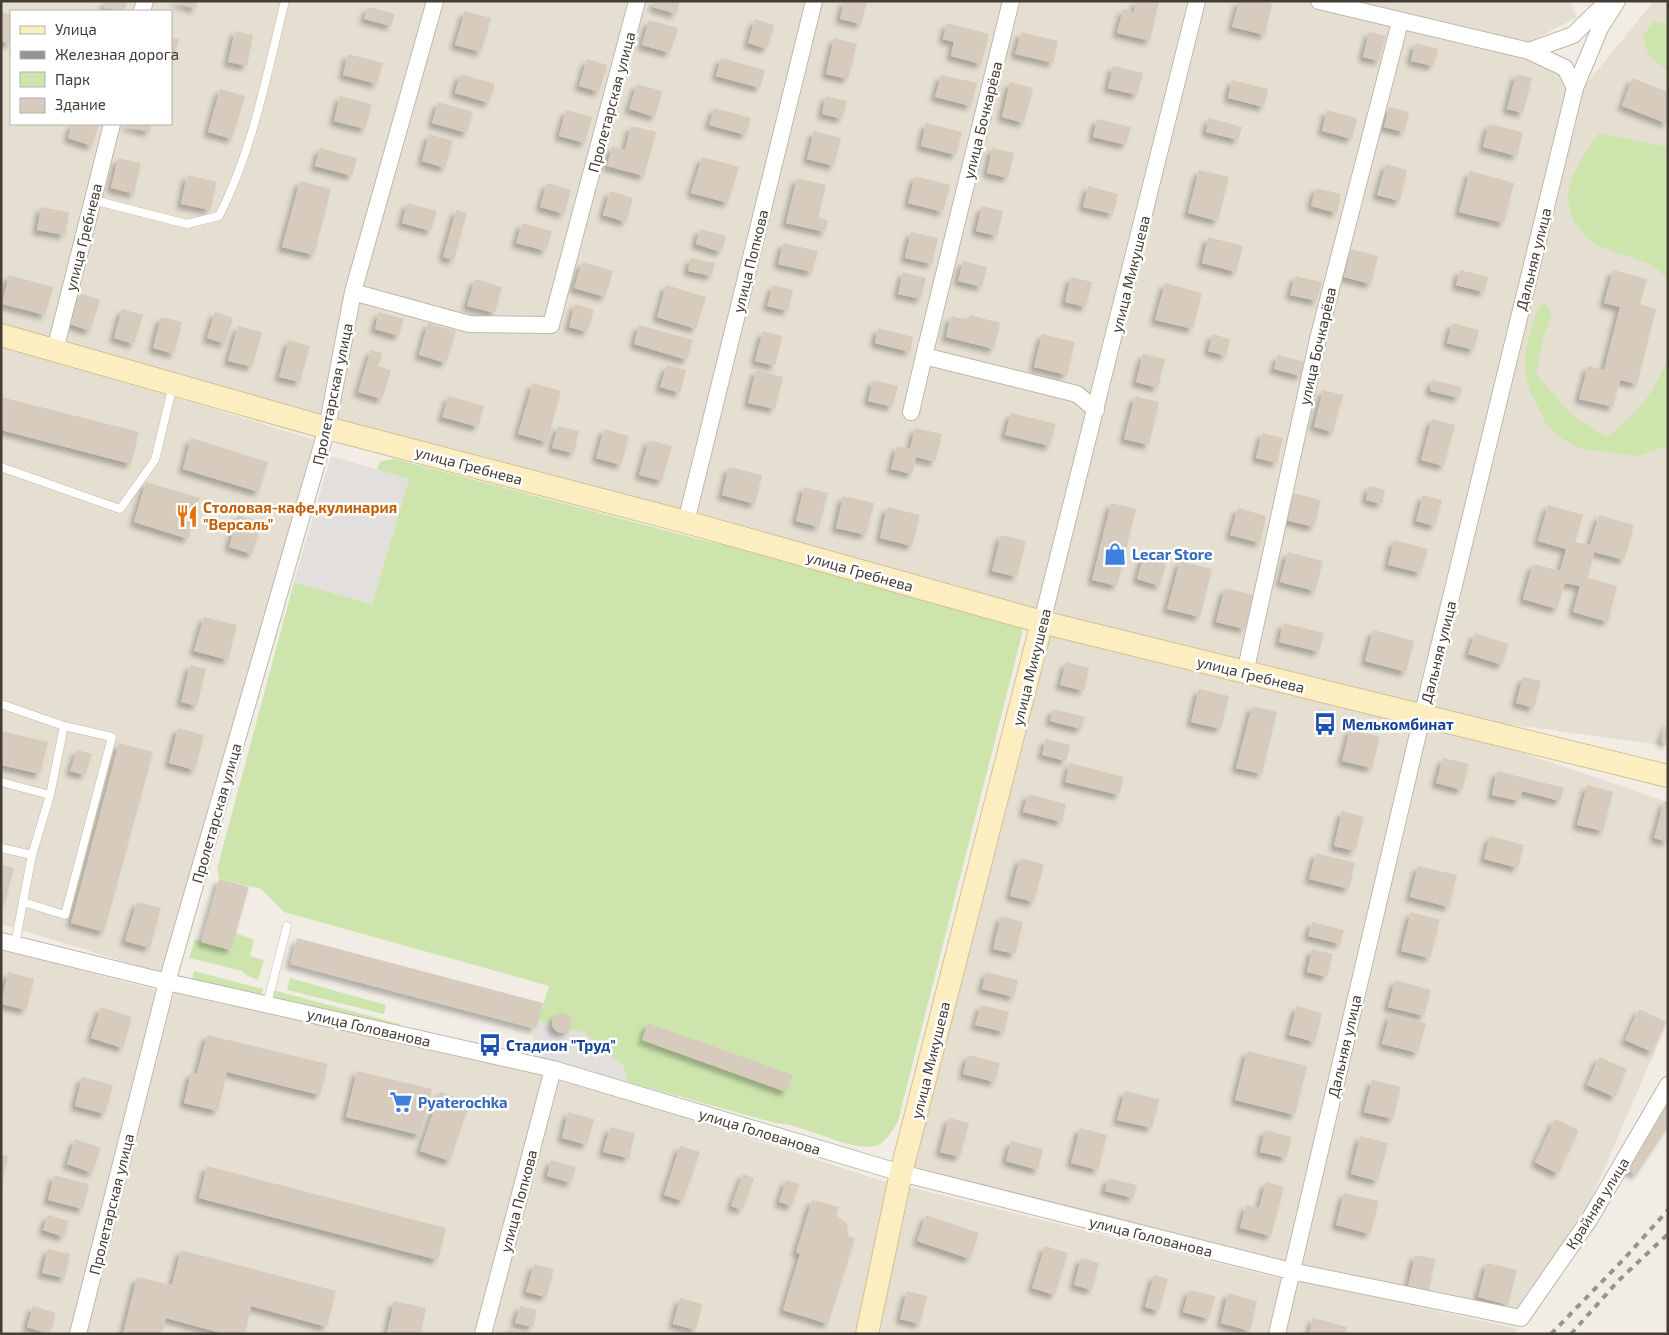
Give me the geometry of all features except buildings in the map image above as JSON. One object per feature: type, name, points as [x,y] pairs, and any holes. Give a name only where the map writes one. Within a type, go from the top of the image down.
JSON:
[{"type":"street","name":"Пролетарская улица","points":[[78,1334],[167,982],[327,428],[353,292],[435,1]]},
{"type":"street","name":"Пролетарская улица","points":[[353,292],[469,324],[551,325],[637,1]]},
{"type":"street","name":"улица Попкова","points":[[686,522],[814,1]]},
{"type":"street","name":"улица Бочкарёва","points":[[911,412],[1011,1]]},
{"type":"street","name":"улица Микушева","points":[[867,1334],[901,1173],[1096,410],[1197,1]]},
{"type":"street","points":[[1319,1],[1400,22],[1530,51],[1565,68],[1575,88]]},
{"type":"street","points":[[1530,51],[1573,35],[1608,1]]},
{"type":"street","name":"Дальняя улица","points":[[1277,1334],[1422,716],[1575,88],[1600,28],[1617,1]]},
{"type":"street","name":"улица Бочкарёва","points":[[1245,673],[1318,339],[1400,22]]},
{"type":"street","name":"улица Гребнева","points":[[55,350],[112,125]]},
{"type":"street","name":"улица Гребнева","points":[[1,335],[327,428],[686,522],[1042,622],[1668,776]]},
{"type":"street","points":[[924,356],[1077,394],[1096,410]]},
{"type":"street","name":"улица Голованова","points":[[8,942],[167,982],[554,1067],[901,1173],[1291,1271],[1520,1318]]},
{"type":"street","name":"улица Попкова","points":[[483,1334],[554,1067]]},
{"type":"street","name":"Крайняя улица","points":[[1520,1318],[1589,1220],[1668,1085]]},
{"type":"lane","points":[[92,200],[188,224],[219,216],[229,196],[250,140],[285,1]]},
{"type":"lane","points":[[1,467],[120,509],[155,460],[173,384]]},
{"type":"lane","points":[[1,704],[64,726],[112,737],[65,915],[22,902]]},
{"type":"lane","points":[[8,942],[22,902],[32,855],[50,795],[64,726]]},
{"type":"lane","points":[[1,782],[50,795]]},
{"type":"lane","points":[[1,848],[32,855]]},
{"type":"lane","points":[[267,1004],[287,926]]},
{"type":"shaded area","points":[[1,1],[142,1],[140,10],[10,10],[10,125],[111,125],[53,346],[1,332]]},
{"type":"shaded area","points":[[148,1],[432,1],[325,424],[59,348],[117,125],[172,125],[172,10],[146,10]]},
{"type":"shaded area","points":[[438,1],[634,1],[549,323],[470,322],[356,290]]},
{"type":"shaded area","points":[[639,1],[810,1],[684,518],[330,425],[355,295],[469,327],[553,327]]},
{"type":"shaded area","points":[[817,1],[1008,1],[926,360],[1075,397],[1093,411],[1041,618],[689,519]]},
{"type":"shaded area","points":[[1013,1],[1194,1],[1094,407],[928,355]]},
{"type":"shaded area","points":[[1199,1],[1313,1],[1398,22],[1243,670],[1046,619]]},
{"type":"shaded area","points":[[1342,1],[1570,1],[1577,17],[1526,44]]},
{"type":"shaded area","points":[[1654,1],[1668,1],[1668,746],[1426,713],[1581,90]]},
{"type":"shaded area","points":[[1401,23],[1529,54],[1561,72],[1569,93],[1420,711],[1247,670]]},
{"type":"shaded area","points":[[1,345],[319,441],[162,973],[1,924]]},
{"type":"shaded area","points":[[331,456],[409,479],[372,604],[294,582]]},
{"type":"shaded area","points":[[1045,629],[1418,719],[1288,1266],[907,1170]]},
{"type":"shaded area","points":[[1425,720],[1668,802],[1668,1021],[1585,1213],[1520,1314],[1294,1270]]},
{"type":"shaded area","points":[[1,949],[159,991],[71,1334],[1,1334]]},
{"type":"shaded area","points":[[174,993],[546,1076],[479,1334],[85,1334]]},
{"type":"shaded area","points":[[538,1020],[552,1024],[554,1029],[560,1033],[570,1029],[585,1033],[624,1066],[628,1086],[528,1059]]},
{"type":"shaded area","points":[[555,1076],[892,1184],[856,1334],[488,1334]]},
{"type":"shaded area","points":[[905,1186],[1282,1279],[1269,1334],[872,1334]]},
{"type":"shaded area","points":[[1293,1279],[1519,1329],[1513,1334],[1281,1334]]},
{"type":"green space","points":[[1655,21],[1668,25],[1668,72],[1648,54],[1643,35]]},
{"type":"green space","points":[[1599,133],[1668,147],[1668,282],[1663,274],[1647,263],[1601,247],[1588,239],[1571,215],[1568,203],[1572,178],[1584,154]]},
{"type":"green space","points":[[1543,301],[1551,312],[1543,338],[1536,374],[1572,415],[1606,437],[1627,420],[1644,402],[1663,370],[1668,357],[1668,446],[1637,456],[1582,449],[1562,439],[1546,424],[1531,393],[1524,369],[1528,338],[1536,313]]},
{"type":"green space","points":[[395,459],[702,540],[784,557],[1022,626],[1022,634],[898,1121],[882,1143],[865,1147],[853,1145],[800,1128],[775,1123],[635,1084],[628,1086],[585,1033],[570,1029],[572,1021],[568,1015],[557,1014],[552,1024],[538,1020],[549,986],[284,912],[261,889],[219,879],[217,869],[294,582],[372,604],[409,479],[377,470],[380,461]]},
{"type":"green space","points":[[236,933],[254,940],[250,956],[264,960],[258,980],[242,971],[189,958],[195,939],[231,950]]},
{"type":"green space","points":[[194,971],[263,989],[260,999],[192,980]]},
{"type":"green space","points":[[290,978],[386,1005],[384,1014],[287,990]]},
{"type":"green space","points":[[273,990],[400,1024],[398,1032],[270,1002]]},
{"type":"railway","points":[[1551,1334],[1623,1260],[1668,1210]]},
{"type":"railway","points":[[1571,1334],[1618,1281],[1668,1234]]},
{"type":"place","name":"Столовая-кафе,кулинария \"Версаль\"","points":[[187,516]]},
{"type":"place","name":"Lecar Store","points":[[1115,554]]},
{"type":"place","name":"Мелькомбинат","points":[[1325,724]]},
{"type":"place","name":"Стадион \"Труд\"","points":[[490,1045]]},
{"type":"place","name":"Pyaterochka","points":[[401,1102]]}]
